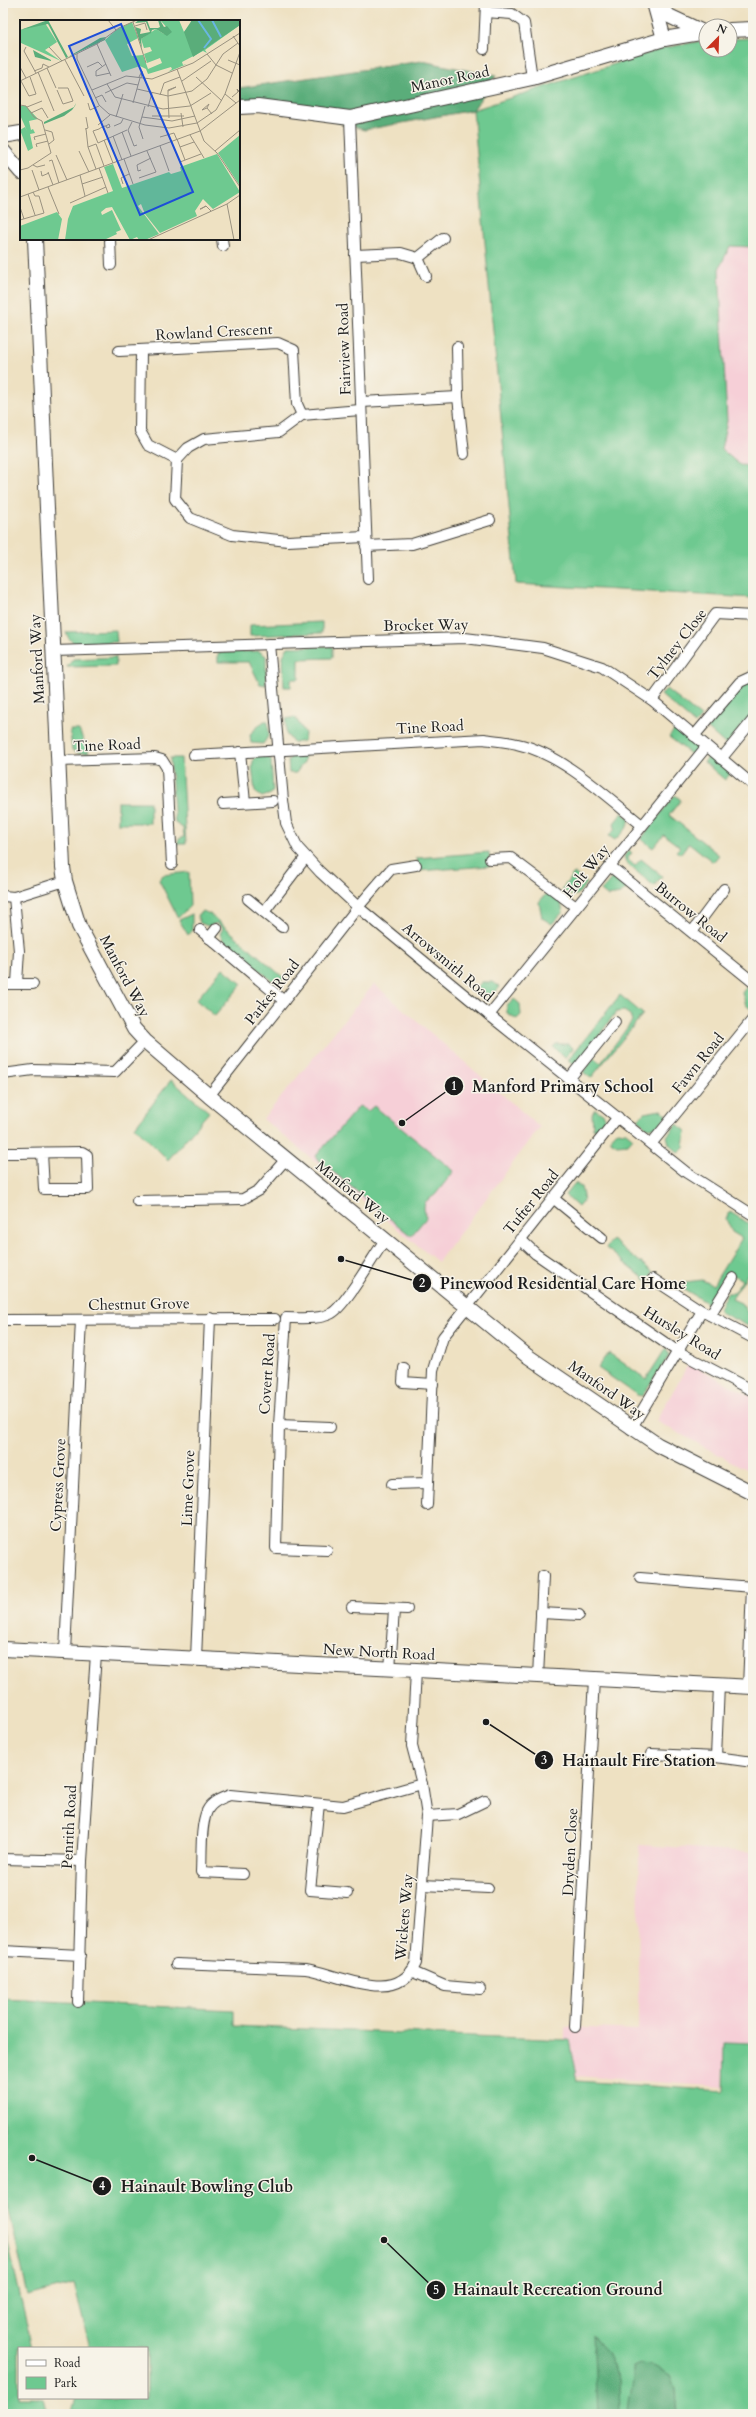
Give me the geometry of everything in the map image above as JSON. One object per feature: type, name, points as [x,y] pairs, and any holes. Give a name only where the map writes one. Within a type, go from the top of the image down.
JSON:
[{"type":"street","points":[[654,3],[664,39]]},
{"type":"street","points":[[658,3],[667,15],[698,29]]},
{"type":"street","points":[[484,50],[486,7],[512,14],[524,24],[532,78]]},
{"type":"street","points":[[738,30],[753,29]]},
{"type":"street","name":"Manor Road","points":[[240,108],[258,106],[350,118],[532,78],[664,39],[698,33]]},
{"type":"street","name":"Fairview Road","points":[[350,118],[360,406],[368,578]]},
{"type":"street","points":[[3,136],[20,133]]},
{"type":"street","points":[[3,151],[20,171]]},
{"type":"street","points":[[418,258],[443,238]]},
{"type":"street","name":"Manford Way","points":[[34,240],[65,881],[79,926],[134,1029],[209,1096],[467,1305],[526,1355],[631,1429],[658,1445],[753,1493]]},
{"type":"street","points":[[110,240],[111,265]]},
{"type":"street","points":[[355,255],[400,253],[418,258]]},
{"type":"street","points":[[418,258],[426,276]]},
{"type":"street","name":"Rowland Crescent","points":[[119,351],[278,343],[294,350],[297,404],[302,415]]},
{"type":"street","points":[[457,346],[458,397],[464,454]]},
{"type":"street","name":"Rowland Crescent","points":[[141,351],[140,431],[148,445],[177,460]]},
{"type":"street","points":[[458,397],[360,406],[302,415],[279,432],[204,439],[188,448],[177,460],[175,499],[190,518],[239,536],[288,541],[412,544],[490,520]]},
{"type":"street","name":"Tylney Close","points":[[652,700],[715,614],[753,616]]},
{"type":"street","name":"Brocket Way","points":[[54,651],[465,638],[543,648],[602,667],[652,700],[753,785]]},
{"type":"street","name":"Arrowsmith Road","points":[[269,644],[277,750],[286,823],[298,848],[358,907],[489,1015],[687,1173],[753,1215]]},
{"type":"street","points":[[694,736],[740,682],[753,676]]},
{"type":"street","points":[[721,759],[753,720]]},
{"type":"street","name":"Tine Road","points":[[194,755],[484,739],[518,744],[548,756],[578,774],[642,825]]},
{"type":"street","name":"Holt Way","points":[[489,1015],[706,747]]},
{"type":"street","points":[[240,752],[245,802]]},
{"type":"street","name":"Tine Road","points":[[59,761],[155,758],[162,760],[167,768],[172,864]]},
{"type":"street","points":[[223,804],[273,801]]},
{"type":"street","points":[[264,912],[306,857]]},
{"type":"street","points":[[490,859],[511,858],[576,907]]},
{"type":"street","name":"Parkes Road","points":[[209,1096],[358,907],[391,869],[416,865]]},
{"type":"street","name":"Burrow Road","points":[[610,866],[753,982]]},
{"type":"street","points":[[3,896],[14,897],[65,881]]},
{"type":"street","points":[[692,932],[724,889]]},
{"type":"street","points":[[14,897],[19,951],[17,983]]},
{"type":"street","points":[[248,899],[282,927]]},
{"type":"street","points":[[209,938],[217,928]]},
{"type":"street","points":[[200,930],[284,1001]]},
{"type":"street","points":[[3,984],[33,984]]},
{"type":"street","name":"Fawn Road","points":[[651,1144],[753,1018]]},
{"type":"street","points":[[570,1079],[615,1022]]},
{"type":"street","points":[[3,1074],[33,1070],[115,1072],[145,1040]]},
{"type":"street","name":"Tufter Road","points":[[427,1505],[433,1370],[443,1337],[467,1305],[618,1118]]},
{"type":"street","points":[[3,1153],[42,1152],[82,1152],[87,1155],[88,1189],[44,1189],[42,1152]]},
{"type":"street","points":[[137,1201],[242,1199],[259,1190],[286,1159]]},
{"type":"street","points":[[553,1198],[602,1238]]},
{"type":"street","name":"Hursley Road","points":[[520,1239],[536,1254],[677,1351],[753,1391]]},
{"type":"street","name":"Covert Road","points":[[327,1550],[276,1548],[279,1425],[286,1318],[313,1318],[332,1313],[343,1301],[385,1240]]},
{"type":"street","points":[[631,1429],[677,1351],[733,1278]]},
{"type":"street","points":[[653,1280],[706,1313],[753,1338]]},
{"type":"street","name":"Chestnut Grove","points":[[3,1320],[210,1318],[275,1319]]},
{"type":"street","name":"Lime Grove","points":[[196,1659],[210,1318]]},
{"type":"street","name":"Cypress Grove","points":[[65,1652],[81,1320]]},
{"type":"street","points":[[404,1368],[403,1382],[433,1384]]},
{"type":"street","name":"Covert Road","points":[[279,1425],[330,1427]]},
{"type":"street","points":[[392,1484],[428,1483]]},
{"type":"street","points":[[538,1676],[543,1576]]},
{"type":"street","points":[[640,1578],[752,1587],[751,1687]]},
{"type":"street","points":[[352,1607],[407,1609]]},
{"type":"street","points":[[390,1670],[394,1609]]},
{"type":"street","points":[[541,1614],[579,1615]]},
{"type":"street","name":"New North Road","points":[[3,1649],[390,1670],[751,1687]]},
{"type":"street","name":"Penrith Road","points":[[78,2002],[82,1860],[96,1654]]},
{"type":"street","name":"Wickets Way","points":[[176,1964],[306,1969],[374,1986],[396,1984],[412,1972],[416,1963],[427,1816],[422,1784],[412,1746],[416,1671]]},
{"type":"street","name":"Dryden Close","points":[[575,2027],[594,1679]]},
{"type":"street","points":[[716,1757],[719,1685]]},
{"type":"street","points":[[652,1754],[716,1757],[753,1762]]},
{"type":"street","points":[[243,1874],[201,1872],[202,1839],[207,1811],[220,1799],[230,1795],[343,1806],[422,1784]]},
{"type":"street","points":[[427,1816],[458,1814],[485,1801]]},
{"type":"street","points":[[319,1804],[310,1890],[347,1892]]},
{"type":"street","points":[[3,1859],[82,1860]]},
{"type":"street","points":[[422,1885],[488,1888]]},
{"type":"street","points":[[3,1951],[80,1955]]},
{"type":"street","points":[[412,1972],[445,1986],[480,1989]]},
{"type":"shaded area","points":[[730,246],[753,247],[753,466],[740,465],[721,449],[727,421],[719,269]]},
{"type":"shaded area","points":[[374,984],[540,1127],[438,1262],[263,1119]]},
{"type":"shaded area","points":[[689,1363],[753,1397],[753,1473],[656,1421]]},
{"type":"shaded area","points":[[639,1845],[753,1852],[753,2044],[725,2043],[723,2087],[564,2075],[565,2027],[638,2030]]},
{"type":"green space","points":[[753,38],[753,247],[730,246],[719,269],[727,421],[721,449],[740,465],[753,466],[753,598],[516,584],[473,110],[664,48],[698,42],[698,58],[738,58],[738,39]]},
{"type":"green space","points":[[422,61],[496,76],[473,110],[364,130],[280,105],[240,105],[240,88]]},
{"type":"green space","points":[[322,622],[322,633],[250,636],[250,625]]},
{"type":"green space","points":[[116,630],[117,642],[74,643],[69,639],[66,632]]},
{"type":"green space","points":[[332,646],[332,658],[299,659],[299,679],[291,679],[291,687],[284,687],[283,656],[288,647]]},
{"type":"green space","points":[[259,651],[266,656],[266,685],[260,684],[249,662],[218,662],[218,653]]},
{"type":"green space","points":[[116,657],[116,666],[67,667],[73,659]]},
{"type":"green space","points":[[753,681],[753,713],[726,745],[707,728],[743,685]]},
{"type":"green space","points":[[666,689],[701,717],[695,724],[661,695]]},
{"type":"green space","points":[[295,717],[305,733],[304,741],[294,743],[286,734],[286,719]]},
{"type":"green space","points":[[264,721],[268,721],[269,735],[263,744],[251,743],[250,734]]},
{"type":"green space","points":[[677,727],[700,744],[692,755],[669,737]]},
{"type":"green space","points":[[70,730],[79,730],[89,753],[78,753],[72,750]]},
{"type":"green space","points":[[294,754],[305,754],[304,762],[296,773],[289,773],[288,760]]},
{"type":"green space","points":[[263,755],[271,759],[273,791],[271,794],[262,797],[255,792],[252,766],[254,758]]},
{"type":"green space","points":[[710,755],[731,773],[725,780],[704,762]]},
{"type":"green space","points":[[170,758],[181,758],[186,844],[177,844],[179,839],[184,837],[183,828],[175,823]]},
{"type":"green space","points":[[675,795],[681,800],[669,815],[719,855],[713,862],[689,843],[680,854],[676,851],[680,847],[664,835],[653,848],[641,839]]},
{"type":"green space","points":[[118,802],[150,802],[150,823],[118,823]]},
{"type":"green space","points":[[622,813],[630,819],[626,829],[615,840],[609,836],[615,829],[614,823]]},
{"type":"green space","points":[[629,850],[632,853],[627,859],[635,866],[641,859],[662,876],[654,886],[626,863],[624,856]]},
{"type":"green space","points":[[489,852],[490,866],[418,871],[417,858]]},
{"type":"green space","points":[[189,872],[190,906],[178,918],[159,880],[163,875]]},
{"type":"green space","points":[[574,873],[587,883],[577,895],[570,895],[562,889]]},
{"type":"green space","points":[[619,878],[629,886],[621,894],[607,896],[601,891],[611,879]]},
{"type":"green space","points":[[547,893],[561,903],[563,912],[552,924],[542,918],[539,902]]},
{"type":"green space","points":[[203,911],[210,914],[284,978],[280,982],[275,983],[224,941],[220,934],[223,928],[217,923],[208,926],[200,923],[197,915]]},
{"type":"green space","points":[[192,914],[192,930],[188,935],[179,920]]},
{"type":"green space","points":[[223,968],[242,984],[215,1016],[196,1000]]},
{"type":"green space","points":[[482,982],[493,982],[500,987],[493,994],[486,996],[477,987]]},
{"type":"green space","points":[[748,985],[753,989],[753,1011],[746,1005],[742,993]]},
{"type":"green space","points":[[620,995],[643,1014],[591,1078],[583,1072],[594,1058],[601,1063],[632,1021],[630,1015],[624,1011],[616,1012],[577,1066],[568,1060]]},
{"type":"green space","points":[[514,999],[520,1004],[521,1015],[517,1019],[507,1013],[507,1006]]},
{"type":"green space","points":[[556,1044],[568,1044],[573,1048],[565,1058],[553,1047]]},
{"type":"green space","points":[[171,1080],[209,1112],[168,1160],[135,1127]]},
{"type":"green space","points":[[359,1106],[368,1111],[374,1106],[454,1171],[435,1195],[425,1202],[424,1208],[426,1218],[411,1236],[315,1157]]},
{"type":"green space","points":[[595,1109],[604,1115],[606,1124],[599,1132],[593,1128],[592,1114]]},
{"type":"green space","points":[[661,1110],[668,1115],[657,1127],[647,1128],[638,1119],[644,1113]]},
{"type":"green space","points":[[677,1124],[686,1131],[684,1148],[679,1153],[669,1144],[667,1136]]},
{"type":"green space","points":[[617,1131],[626,1132],[633,1138],[628,1144],[617,1145],[609,1140]]},
{"type":"green space","points":[[575,1183],[581,1187],[584,1200],[578,1207],[565,1195]]},
{"type":"green space","points":[[730,1212],[753,1226],[753,1266],[732,1299],[741,1303],[752,1319],[748,1326],[720,1312],[719,1308],[727,1293],[734,1293],[742,1280],[727,1271],[719,1284],[719,1291],[709,1304],[682,1288],[685,1282],[702,1280],[713,1285],[742,1238],[732,1232],[726,1219]]},
{"type":"green space","points":[[612,1240],[653,1272],[647,1281],[606,1248]]},
{"type":"green space","points":[[666,1348],[669,1356],[642,1396],[637,1395],[598,1368],[609,1353],[646,1379]]},
{"type":"green space","points":[[3,1999],[234,2010],[234,2026],[569,2040],[577,2081],[724,2091],[725,2043],[753,2044],[753,2414],[70,2414],[75,2399],[148,2399],[148,2347],[90,2347],[74,2284],[28,2296],[5,2193],[3,2192]]},
{"type":"green space","points":[[3,2220],[32,2347],[18,2347],[18,2399],[44,2399],[48,2414],[3,2414]]},
{"type":"green space","points":[[593,2334],[607,2352],[619,2378],[620,2414],[597,2414]]},
{"type":"green space","points":[[640,2364],[650,2365],[670,2376],[675,2389],[677,2414],[628,2414],[633,2379],[633,2367]]},
{"type":"place","name":"Manford Primary School","points":[[402,1123]]},
{"type":"place","name":"Pinewood Residential Care Home","points":[[341,1259]]},
{"type":"place","name":"Hainault Fire Station","points":[[486,1722]]},
{"type":"place","name":"Hainault Bowling Club","points":[[32,2158]]},
{"type":"place","name":"Hainault Recreation Ground","points":[[384,2240]]}]
